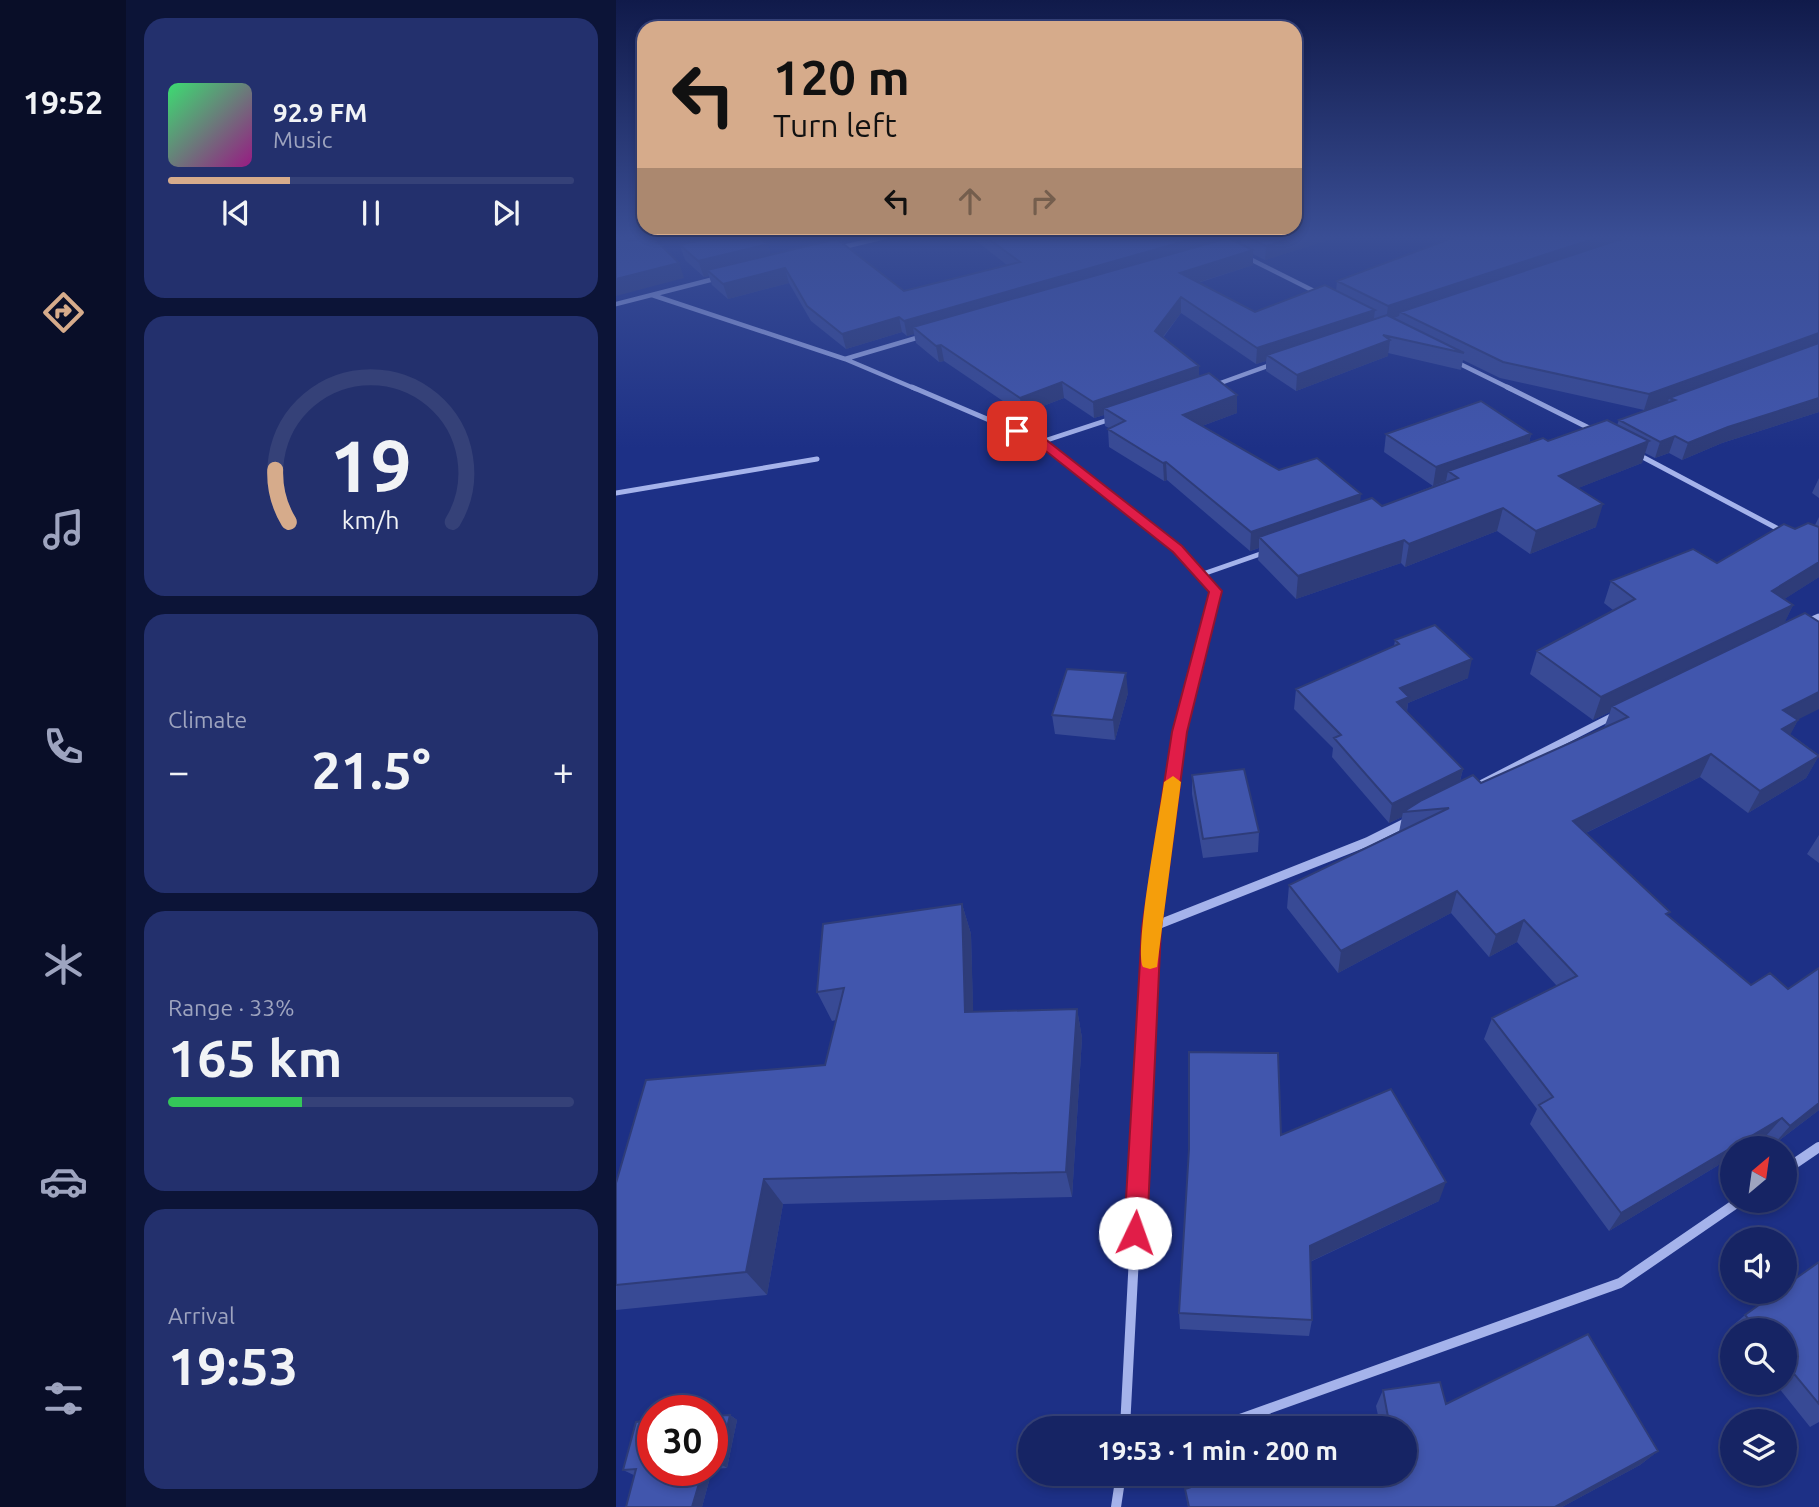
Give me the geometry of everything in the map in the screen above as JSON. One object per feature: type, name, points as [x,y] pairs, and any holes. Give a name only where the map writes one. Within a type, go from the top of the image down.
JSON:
[{"type":"street","points":[[689,307],[845,359],[1041,442],[1178,549],[1216,591],[1180,732],[1152,928],[1126,1416]]},
{"type":"street","points":[[845,359],[924,336]]},
{"type":"street","points":[[1444,356],[1600,434],[1589,438]]},
{"type":"street","points":[[1203,389],[1280,362]]},
{"type":"street","points":[[1041,442],[1127,414]]},
{"type":"street","points":[[1624,447],[1795,537]]},
{"type":"street","points":[[616,493],[817,459]]},
{"type":"street","points":[[1200,575],[1278,547]]},
{"type":"street","points":[[1795,628],[1819,617]]},
{"type":"street","points":[[1479,785],[1627,709]]},
{"type":"street","points":[[1152,928],[1367,842],[1417,817]]},
{"type":"street","points":[[1797,1162],[1819,1147]]},
{"type":"street","points":[[1249,1416],[1620,1283],[1722,1213]]},
{"type":"street","points":[[1116,1507],[1119,1486]]},
{"type":"building","points":[[809,307],[952,307],[904,321],[899,317],[842,334]]},
{"type":"building","points":[[983,307],[1173,307],[1155,331],[1199,366],[1093,402],[1062,382],[1020,398],[941,345],[936,346],[913,327]]},
{"type":"building","points":[[1196,307],[1246,307],[1255,312],[1267,307],[1370,307],[1375,310],[1257,348]]},
{"type":"building","points":[[1414,307],[1819,307],[1819,333],[1649,394],[1503,362],[1400,312]]},
{"type":"building","points":[[1387,315],[1464,353],[1383,335],[1390,340],[1297,375],[1267,355]]},
{"type":"building","points":[[1819,343],[1819,398],[1728,427],[1688,443],[1675,436],[1660,442],[1619,420],[1675,400],[1669,398]]},
{"type":"building","points":[[1209,373],[1237,395],[1183,415],[1279,470],[1317,458],[1361,494],[1251,532],[1166,462],[1163,463],[1108,429],[1125,421],[1104,408]]},
{"type":"building","points":[[1481,401],[1531,434],[1436,467],[1386,434]]},
{"type":"building","points":[[1607,420],[1649,441],[1559,476],[1603,504],[1536,531],[1503,508],[1409,544],[1404,540],[1298,576],[1259,537],[1372,498],[1382,506],[1458,478],[1448,471],[1543,438],[1548,441]]},
{"type":"building","points":[[1808,523],[1819,527],[1819,562],[1772,591],[1793,605],[1601,697],[1537,651],[1635,599],[1611,581],[1693,549],[1717,563],[1784,524],[1795,529]]},
{"type":"building","points":[[1805,613],[1819,622],[1819,692],[1783,710],[1798,720],[1782,729],[1819,756],[1760,791],[1711,754],[1573,821],[1670,912],[1666,914],[1751,985],[1770,973],[1788,989],[1819,968],[1819,1103],[1790,1126],[1782,1118],[1751,1136],[1720,1136],[1720,1155],[1621,1213],[1539,1105],[1553,1097],[1492,1018],[1577,976],[1524,920],[1496,935],[1457,891],[1341,951],[1289,885],[1449,808],[1403,812],[1422,800],[1473,775],[1481,783],[1628,717],[1612,706]]},
{"type":"building","points":[[1435,625],[1472,659],[1400,688],[1409,697],[1397,702],[1463,769],[1392,804],[1334,738],[1341,735],[1296,689],[1399,644],[1395,640]]},
{"type":"building","points":[[1067,669],[1126,673],[1113,720],[1052,715]]},
{"type":"building","points":[[1244,769],[1259,832],[1203,839],[1192,775]]},
{"type":"building","points":[[962,904],[965,1012],[1077,1009],[1066,1172],[764,1179],[746,1272],[616,1285],[616,1183],[646,1080],[825,1065],[844,988],[817,992],[823,924]]},
{"type":"building","points":[[1189,1052],[1278,1053],[1281,1135],[1391,1089],[1446,1182],[1310,1246],[1312,1320],[1179,1313],[1189,1149]]},
{"type":"building","points":[[1819,1262],[1819,1404],[1797,1377],[1797,1318],[1748,1318],[1745,1315],[1760,1304],[1797,1304],[1797,1278]]},
{"type":"building","points":[[1588,1334],[1658,1451],[1555,1507],[1189,1507],[1185,1489],[1194,1486],[1417,1486],[1417,1416],[1388,1416],[1383,1390],[1440,1382],[1446,1404]]},
{"type":"building","points":[[636,1422],[637,1486],[698,1486],[692,1507],[626,1507],[636,1469],[623,1470]]},
{"type":"slow traffic","points":[[1150,961],[1152,928],[1173,782]]},
{"type":"route","points":[[1017,431],[1041,442],[1178,549],[1216,591],[1180,732],[1152,928],[1135,1233]]}]
